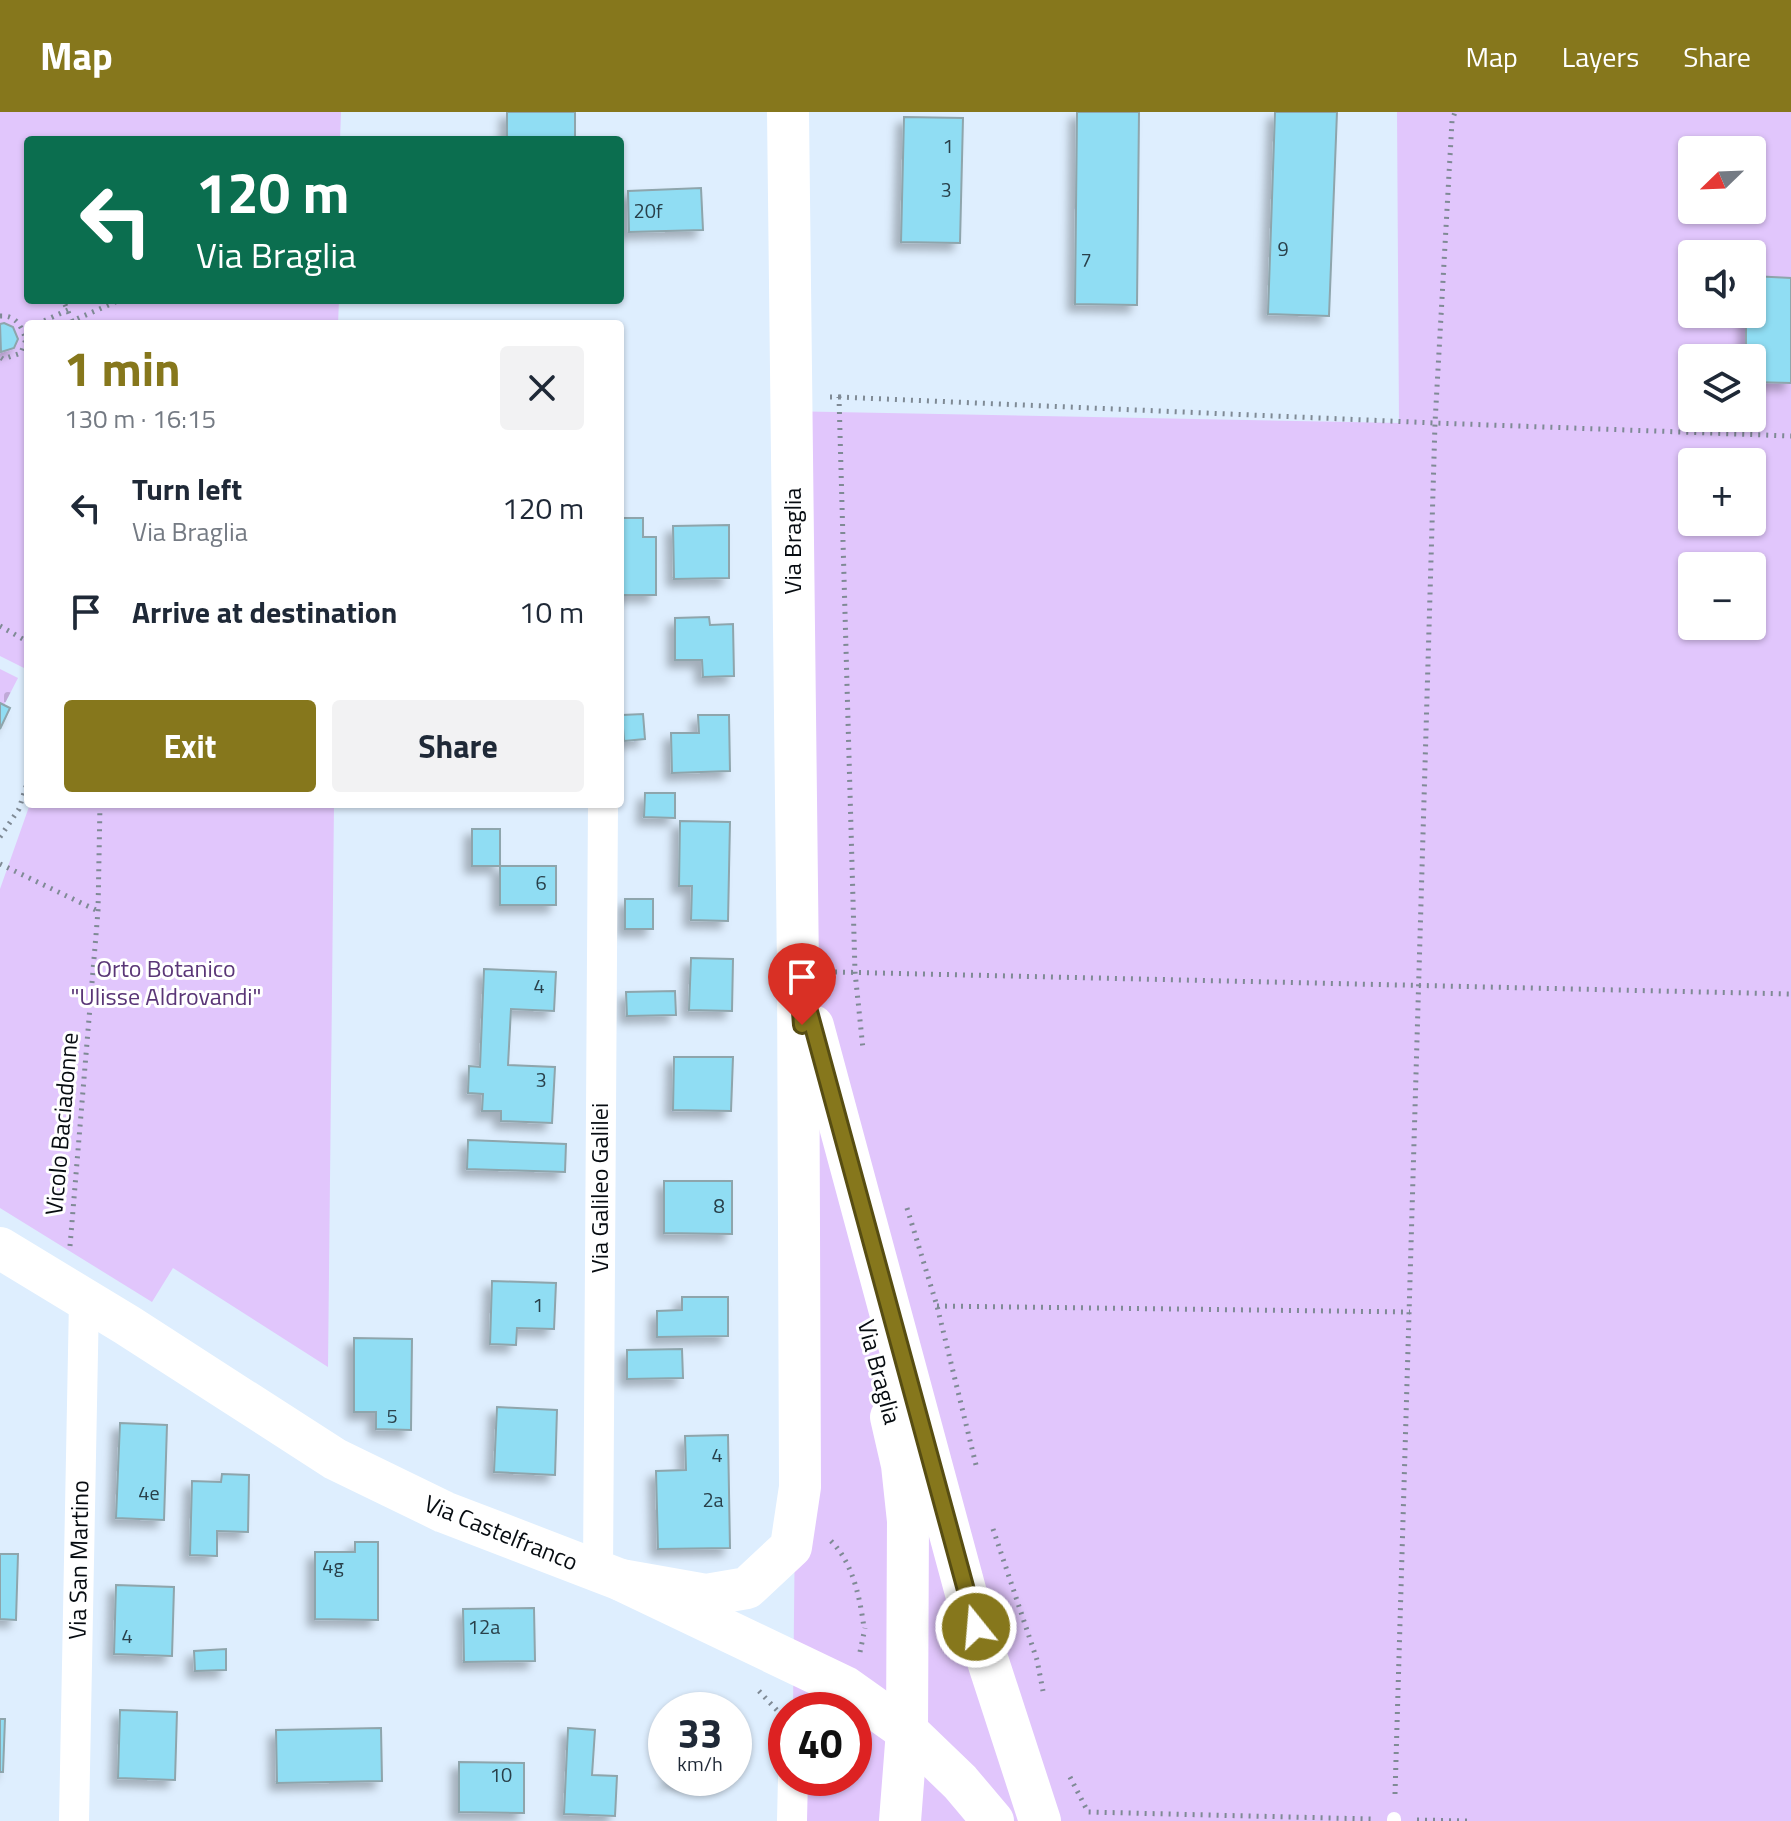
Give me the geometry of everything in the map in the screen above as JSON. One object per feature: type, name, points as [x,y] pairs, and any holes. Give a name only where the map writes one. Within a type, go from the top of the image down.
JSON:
[{"type":"street","name":"Via Braglia","points":[[610,1576],[706,1595],[747,1588],[791,1547],[800,1487],[798,971],[788,112]]},
{"type":"street","name":"Via Galileo Galilei","points":[[603,808],[610,1576]]},
{"type":"street","name":"Via Braglia","points":[[798,971],[806,1078],[817,1136],[902,1465],[908,1521],[908,1627],[907,1731],[900,1821]]},
{"type":"street","points":[[798,971],[967,1597],[1040,1821]]},
{"type":"street","name":"Via Castelfranco","points":[[0,1248],[335,1459],[444,1512],[610,1576],[852,1692]]},
{"type":"street","name":"Via San Martino","points":[[74,1821],[84,1300]]},
{"type":"street","name":"Via Castelfranco","points":[[872,1706],[907,1731],[960,1782],[993,1821]]},
{"type":"street","points":[[792,1821],[793,1796]]},
{"type":"path","points":[[1394,1820],[1435,423],[1452,121],[1455,112]]},
{"type":"path","points":[[65,304],[72,320]]},
{"type":"path","points":[[74,320],[111,304]]},
{"type":"path","points":[[46,320],[68,310]]},
{"type":"path","points":[[0,316],[9,315],[24,328]]},
{"type":"path","points":[[0,357],[3,359],[21,353],[24,345]]},
{"type":"path","points":[[826,397],[1791,436]]},
{"type":"path","points":[[839,397],[855,972],[863,1050]]},
{"type":"path","points":[[0,626],[24,640]]},
{"type":"path","points":[[0,837],[19,809],[24,793]]},
{"type":"path","name":"Vicolo Baciadonne","points":[[84,1300],[69,1257],[98,911],[100,808]]},
{"type":"path","points":[[0,864],[98,911]]},
{"type":"path","points":[[798,971],[1791,994]]},
{"type":"path","points":[[905,1201],[937,1306],[981,1483]]},
{"type":"path","points":[[937,1306],[1410,1312]]},
{"type":"path","points":[[993,1527],[1037,1660],[1044,1700]]},
{"type":"path","points":[[852,1692],[864,1628],[908,1627]]},
{"type":"path","points":[[1070,1775],[1088,1812],[1468,1821]]},
{"type":"green space","points":[[0,112],[341,112],[340,136],[24,136],[24,304],[339,304],[338,320],[24,320],[24,668],[0,656]]},
{"type":"green space","points":[[1397,112],[1791,112],[1791,1821],[793,1821],[793,1796],[872,1796],[872,1692],[793,1692],[795,1521],[781,411],[1399,423]]},
{"type":"green space","points":[[0,669],[18,678],[0,713]]},
{"type":"green space","name":"Orto Botanico \"Ulisse Aldrovandi\"","points":[[29,808],[334,808],[328,1367],[173,1268],[152,1302],[0,1208],[0,889]]},
{"type":"building","points":[[507,112],[575,112],[575,136],[507,136]]},
{"type":"building","points":[[1077,112],[1139,112],[1137,305],[1075,304]]},
{"type":"building","points":[[1275,112],[1337,112],[1329,316],[1268,314]]},
{"type":"building","points":[[904,117],[963,118],[960,243],[901,242]]},
{"type":"building","points":[[701,188],[703,230],[629,232],[628,191]]},
{"type":"building","points":[[1766,277],[1791,278],[1791,383],[1766,382],[1766,344],[1746,344],[1746,328],[1766,328]]},
{"type":"building","points":[[0,324],[13,327],[18,339],[14,348],[1,352]]},
{"type":"building","points":[[624,518],[643,518],[643,537],[656,537],[656,595],[624,595]]},
{"type":"building","points":[[729,525],[729,578],[674,579],[673,526]]},
{"type":"building","points":[[709,617],[710,625],[733,624],[734,676],[703,677],[702,660],[675,660],[675,618]]},
{"type":"building","points":[[0,703],[10,708],[0,729]]},
{"type":"building","points":[[643,714],[645,739],[624,741],[624,715]]},
{"type":"building","points":[[698,715],[729,715],[730,771],[672,773],[671,733],[699,733]]},
{"type":"building","points":[[645,793],[675,793],[675,818],[644,817]]},
{"type":"building","points":[[680,821],[730,822],[728,921],[691,920],[692,886],[679,886]]},
{"type":"building","points":[[472,829],[500,829],[500,866],[472,866]]},
{"type":"building","points":[[500,866],[556,866],[556,905],[500,905]]},
{"type":"building","points":[[625,899],[653,899],[653,929],[625,929]]},
{"type":"building","points":[[691,958],[733,959],[732,1011],[689,1010]]},
{"type":"building","points":[[484,969],[556,972],[554,1011],[511,1009],[508,1065],[555,1067],[552,1123],[501,1121],[501,1111],[482,1111],[483,1094],[468,1093],[469,1066],[480,1067]]},
{"type":"building","points":[[675,991],[676,1015],[627,1016],[626,992]]},
{"type":"building","points":[[674,1057],[733,1057],[731,1111],[673,1110]]},
{"type":"building","points":[[468,1140],[566,1144],[565,1172],[467,1169]]},
{"type":"building","points":[[664,1181],[732,1181],[732,1234],[664,1233]]},
{"type":"building","points":[[492,1281],[556,1283],[554,1329],[517,1328],[516,1345],[490,1344]]},
{"type":"building","points":[[682,1297],[728,1297],[728,1336],[657,1337],[657,1311],[682,1310]]},
{"type":"building","points":[[354,1338],[412,1339],[411,1430],[376,1429],[376,1412],[354,1412]]},
{"type":"building","points":[[682,1349],[683,1378],[627,1379],[627,1350]]},
{"type":"building","points":[[497,1407],[557,1410],[555,1475],[494,1472]]},
{"type":"building","points":[[120,1423],[167,1425],[164,1520],[116,1518]]},
{"type":"building","points":[[728,1435],[730,1548],[658,1549],[656,1471],[686,1470],[685,1436]]},
{"type":"building","points":[[222,1474],[249,1475],[248,1532],[217,1531],[217,1556],[190,1555],[192,1481],[221,1482]]},
{"type":"building","points":[[355,1542],[378,1542],[378,1620],[315,1619],[315,1552],[355,1552]]},
{"type":"building","points":[[0,1554],[18,1554],[16,1620],[0,1619]]},
{"type":"building","points":[[116,1585],[174,1587],[172,1656],[114,1654]]},
{"type":"building","points":[[534,1608],[535,1661],[464,1662],[463,1609]]},
{"type":"building","points":[[226,1649],[226,1670],[195,1671],[194,1651]]},
{"type":"building","points":[[120,1710],[177,1712],[175,1780],[118,1778]]},
{"type":"building","points":[[0,1719],[5,1719],[3,1772],[0,1772]]},
{"type":"building","points":[[381,1728],[382,1781],[277,1783],[276,1730]]},
{"type":"building","points":[[568,1728],[595,1730],[592,1775],[617,1776],[615,1816],[564,1814]]},
{"type":"building","points":[[459,1762],[524,1763],[524,1813],[459,1812]]},
{"type":"route","points":[[802,1025],[798,971],[976,1627]]}]
